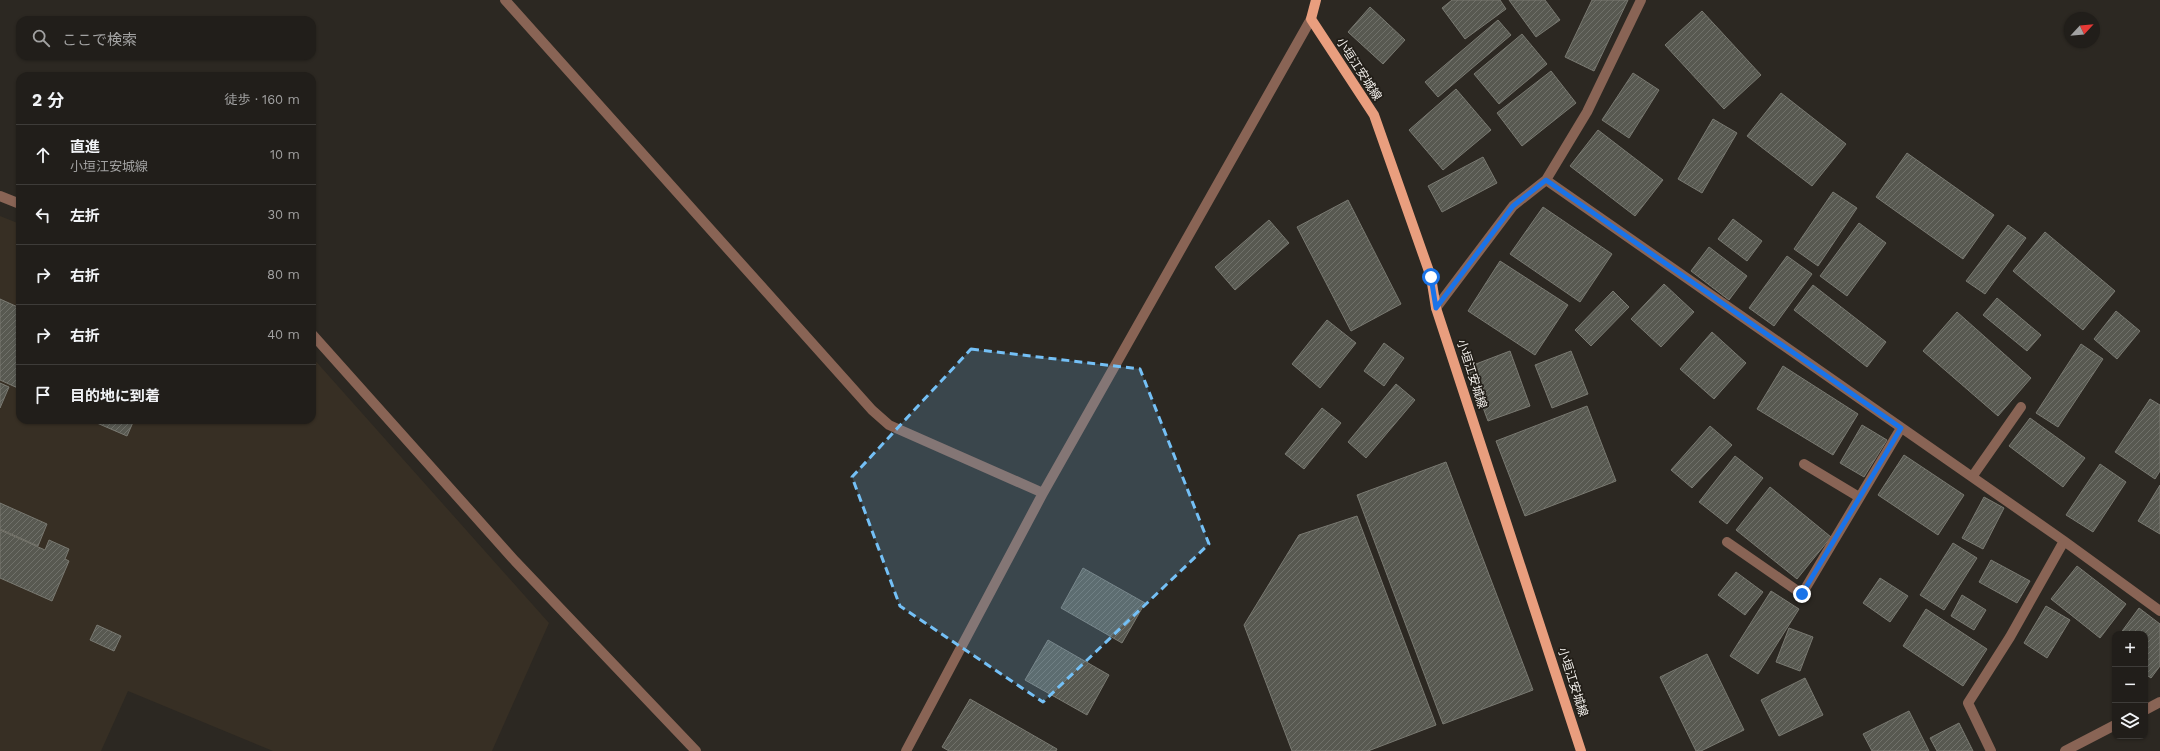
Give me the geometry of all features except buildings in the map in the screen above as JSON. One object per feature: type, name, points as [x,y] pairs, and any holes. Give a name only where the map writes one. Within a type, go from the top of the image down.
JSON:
[{"type":"main road","points":[[1311,19],[1316,0]]},
{"type":"main road","name":"小垣江安城線","points":[[1311,19],[1374,115],[1431,277],[1436,308],[1581,751]]},
{"type":"street","points":[[505,0],[872,410],[889,425],[1044,493]]},
{"type":"street","points":[[1436,308],[1513,206],[1546,180],[1587,112],[1641,0]]},
{"type":"street","points":[[906,751],[1044,493],[1311,19]]},
{"type":"street","points":[[1546,180],[2064,541],[2160,611]]},
{"type":"street","points":[[0,196],[16,202]]},
{"type":"street","points":[[316,338],[515,561],[696,751]]},
{"type":"street","points":[[1972,477],[2021,407]]},
{"type":"street","points":[[1727,542],[1802,594],[1901,428]]},
{"type":"street","points":[[1804,464],[1859,497]]},
{"type":"street","points":[[1991,751],[1968,703],[2010,637],[2064,541]]},
{"type":"street","points":[[2148,708],[2160,702]]},
{"type":"street","points":[[2065,751],[2112,727]]},
{"type":"highlighted area","points":[[971,349],[1140,369],[1209,544],[1043,702],[900,606],[852,477]]},
{"type":"shaded area","points":[[0,216],[16,222],[16,424],[316,424],[316,361],[549,623],[492,751],[273,751],[128,691],[101,751],[0,751]]},
{"type":"route","points":[[1431,277],[1436,308],[1513,206],[1546,180],[1901,428],[1802,594]]}]
